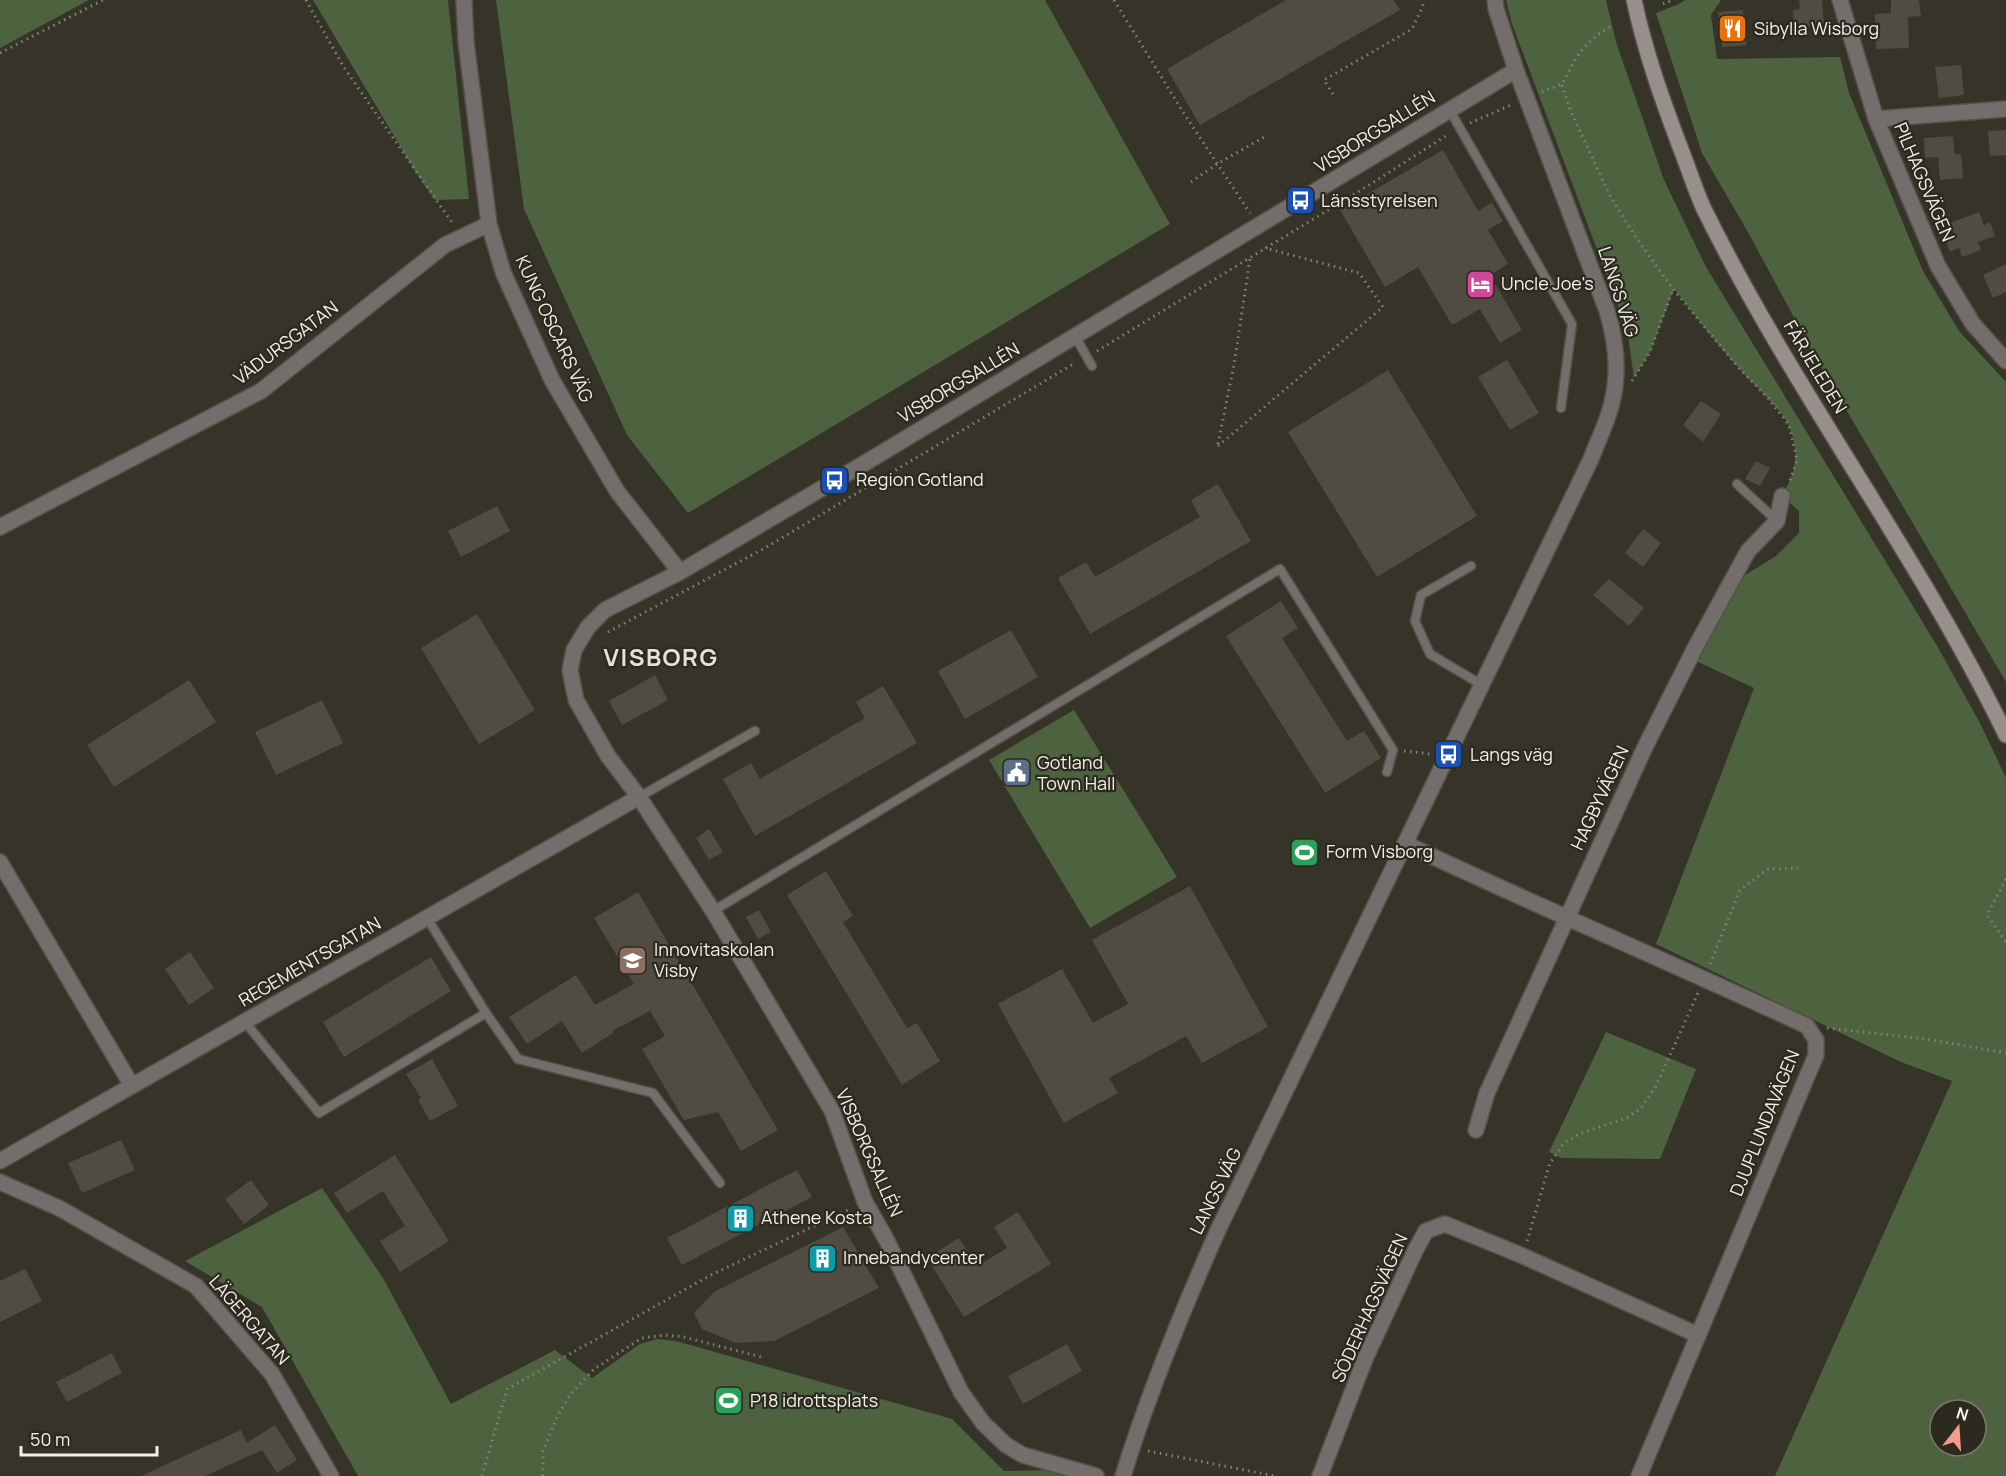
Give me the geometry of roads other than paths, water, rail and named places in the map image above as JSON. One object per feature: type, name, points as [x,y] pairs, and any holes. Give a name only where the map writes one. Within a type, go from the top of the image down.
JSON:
[{"type":"main road","name":"FÄRJELEDEN","points":[[1634,0],[1662,101],[1702,205],[1790,365],[1981,684],[2006,735]]},
{"type":"street","name":"KUNG OSCARS VÄG","points":[[464,0],[466,42],[489,225],[503,272],[552,380],[617,491],[680,572]]},
{"type":"street","name":"LANGS VÄG","points":[[1123,1476],[1187,1299],[1219,1228],[1591,459],[1612,402],[1617,367],[1615,338],[1607,310],[1526,98],[1495,0]]},
{"type":"street","name":"PILHAGSVÄGEN","points":[[1840,0],[1876,119],[1938,266],[1973,324],[2006,361]]},
{"type":"street","name":"VISBORGSALLÉN","points":[[1096,1476],[1023,1455],[1006,1445],[983,1423],[961,1392],[886,1239],[865,1202],[832,1111],[713,911],[639,797],[608,756],[576,700],[570,670],[574,650],[588,627],[605,610],[680,572],[870,460],[1516,70]]},
{"type":"street","points":[[1876,119],[2006,109]]},
{"type":"street","name":"VÄDURSGATAN","points":[[0,527],[261,391],[445,245],[489,225]]},
{"type":"street","points":[[1777,521],[1782,496]]},
{"type":"street","name":"HAGBYVÄGEN","points":[[1476,1130],[1487,1093],[1646,745],[1748,551],[1777,521]]},
{"type":"street","name":"REGEMENTSGATAN","points":[[0,1161],[639,797]]},
{"type":"street","points":[[1406,844],[1566,918]]},
{"type":"street","points":[[0,862],[132,1086]]},
{"type":"street","name":"DJUPLUNDAVÄGEN","points":[[1566,918],[1640,952],[1705,978],[1807,1026],[1816,1040],[1816,1055],[1639,1476]]},
{"type":"street","name":"LÄGERGATAN","points":[[0,1182],[59,1208],[196,1286],[272,1374],[331,1476]]},
{"type":"street","name":"SÖDERHAGSVÄGEN","points":[[1320,1476],[1365,1359],[1426,1231],[1445,1224],[1523,1256],[1698,1335]]},
{"type":"lane","points":[[1449,109],[1572,324],[1561,408]]},
{"type":"lane","points":[[1074,336],[1092,366]]},
{"type":"lane","points":[[1737,484],[1777,521]]},
{"type":"lane","points":[[1471,566],[1421,595],[1415,621],[1430,654],[1482,685]]},
{"type":"lane","points":[[713,911],[1280,569],[1393,750],[1387,772]]},
{"type":"lane","points":[[639,797],[755,731]]},
{"type":"lane","points":[[427,918],[486,1013],[518,1059],[653,1093],[720,1183]]},
{"type":"lane","points":[[245,1022],[319,1113],[486,1013]]},
{"type":"place","name":"Sibylla Wisborg","points":[[1733,29]]},
{"type":"place","name":"Länsstyrelsen","points":[[1300,201]]},
{"type":"place","name":"Uncle Joe's","points":[[1480,284]]},
{"type":"place","name":"Region Gotland","points":[[835,480]]},
{"type":"place","name":"Langs väg","points":[[1449,755]]},
{"type":"place","name":"Gotland Town Hall","points":[[1016,773]]},
{"type":"place","name":"Form Visborg","points":[[1305,852]]},
{"type":"place","name":"Innovitaskolan Visby","points":[[633,960]]},
{"type":"place","name":"Athene Kosta","points":[[740,1218]]},
{"type":"place","name":"Innebandycenter","points":[[822,1258]]},
{"type":"place","name":"P18 idrottsplats","points":[[729,1401]]},
{"type":"district","name":"VISBORG","points":[[661,658]]}]
